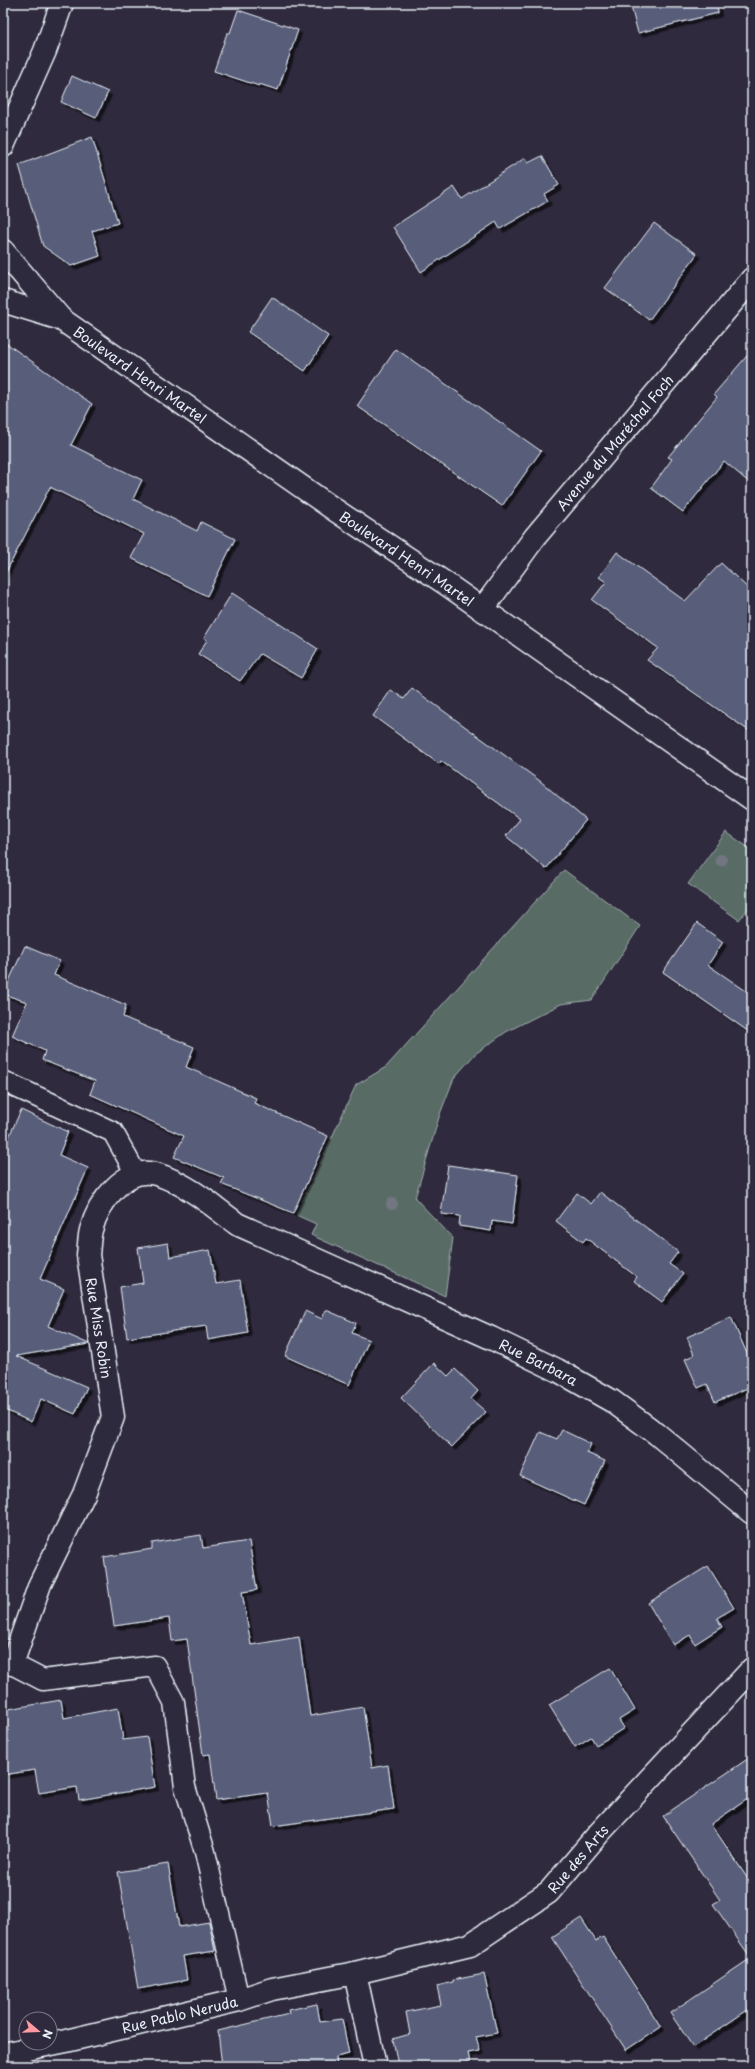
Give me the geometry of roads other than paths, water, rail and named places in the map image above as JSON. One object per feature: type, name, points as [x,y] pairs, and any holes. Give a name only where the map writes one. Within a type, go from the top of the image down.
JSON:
[{"type":"street","points":[[4,143],[45,51],[62,3]]},
{"type":"street","name":"Boulevard Henri Martel","points":[[3,251],[61,320],[482,610],[752,799]]},
{"type":"street","name":"Avenue du Maréchal Foch","points":[[482,610],[535,537],[752,279]]},
{"type":"street","name":"Boulevard Henri Martel","points":[[3,301],[61,320]]},
{"type":"street","name":"Rue Barbara","points":[[136,1174],[155,1174],[175,1182],[200,1196],[237,1224],[300,1251],[557,1370],[612,1401],[658,1434],[752,1513]]},
{"type":"street","name":"Rue Miss Robin","points":[[7,1664],[40,1584],[84,1494],[113,1417],[88,1255],[91,1231],[98,1212],[112,1191],[123,1180],[136,1174]]},
{"type":"street","name":"Rue des Arts","points":[[355,1973],[470,1945],[549,1892],[600,1832],[752,1669]]},
{"type":"street","points":[[355,1973],[375,2066]]},
{"type":"street","name":"Rue Pablo Neruda","points":[[3,2054],[66,2041],[239,2000],[272,1989],[355,1973]]},
{"type":"lane","points":[[3,1081],[113,1132],[136,1174]]},
{"type":"lane","points":[[7,1664],[43,1680],[155,1666],[174,1702],[186,1787],[205,1852],[239,2000]]}]
